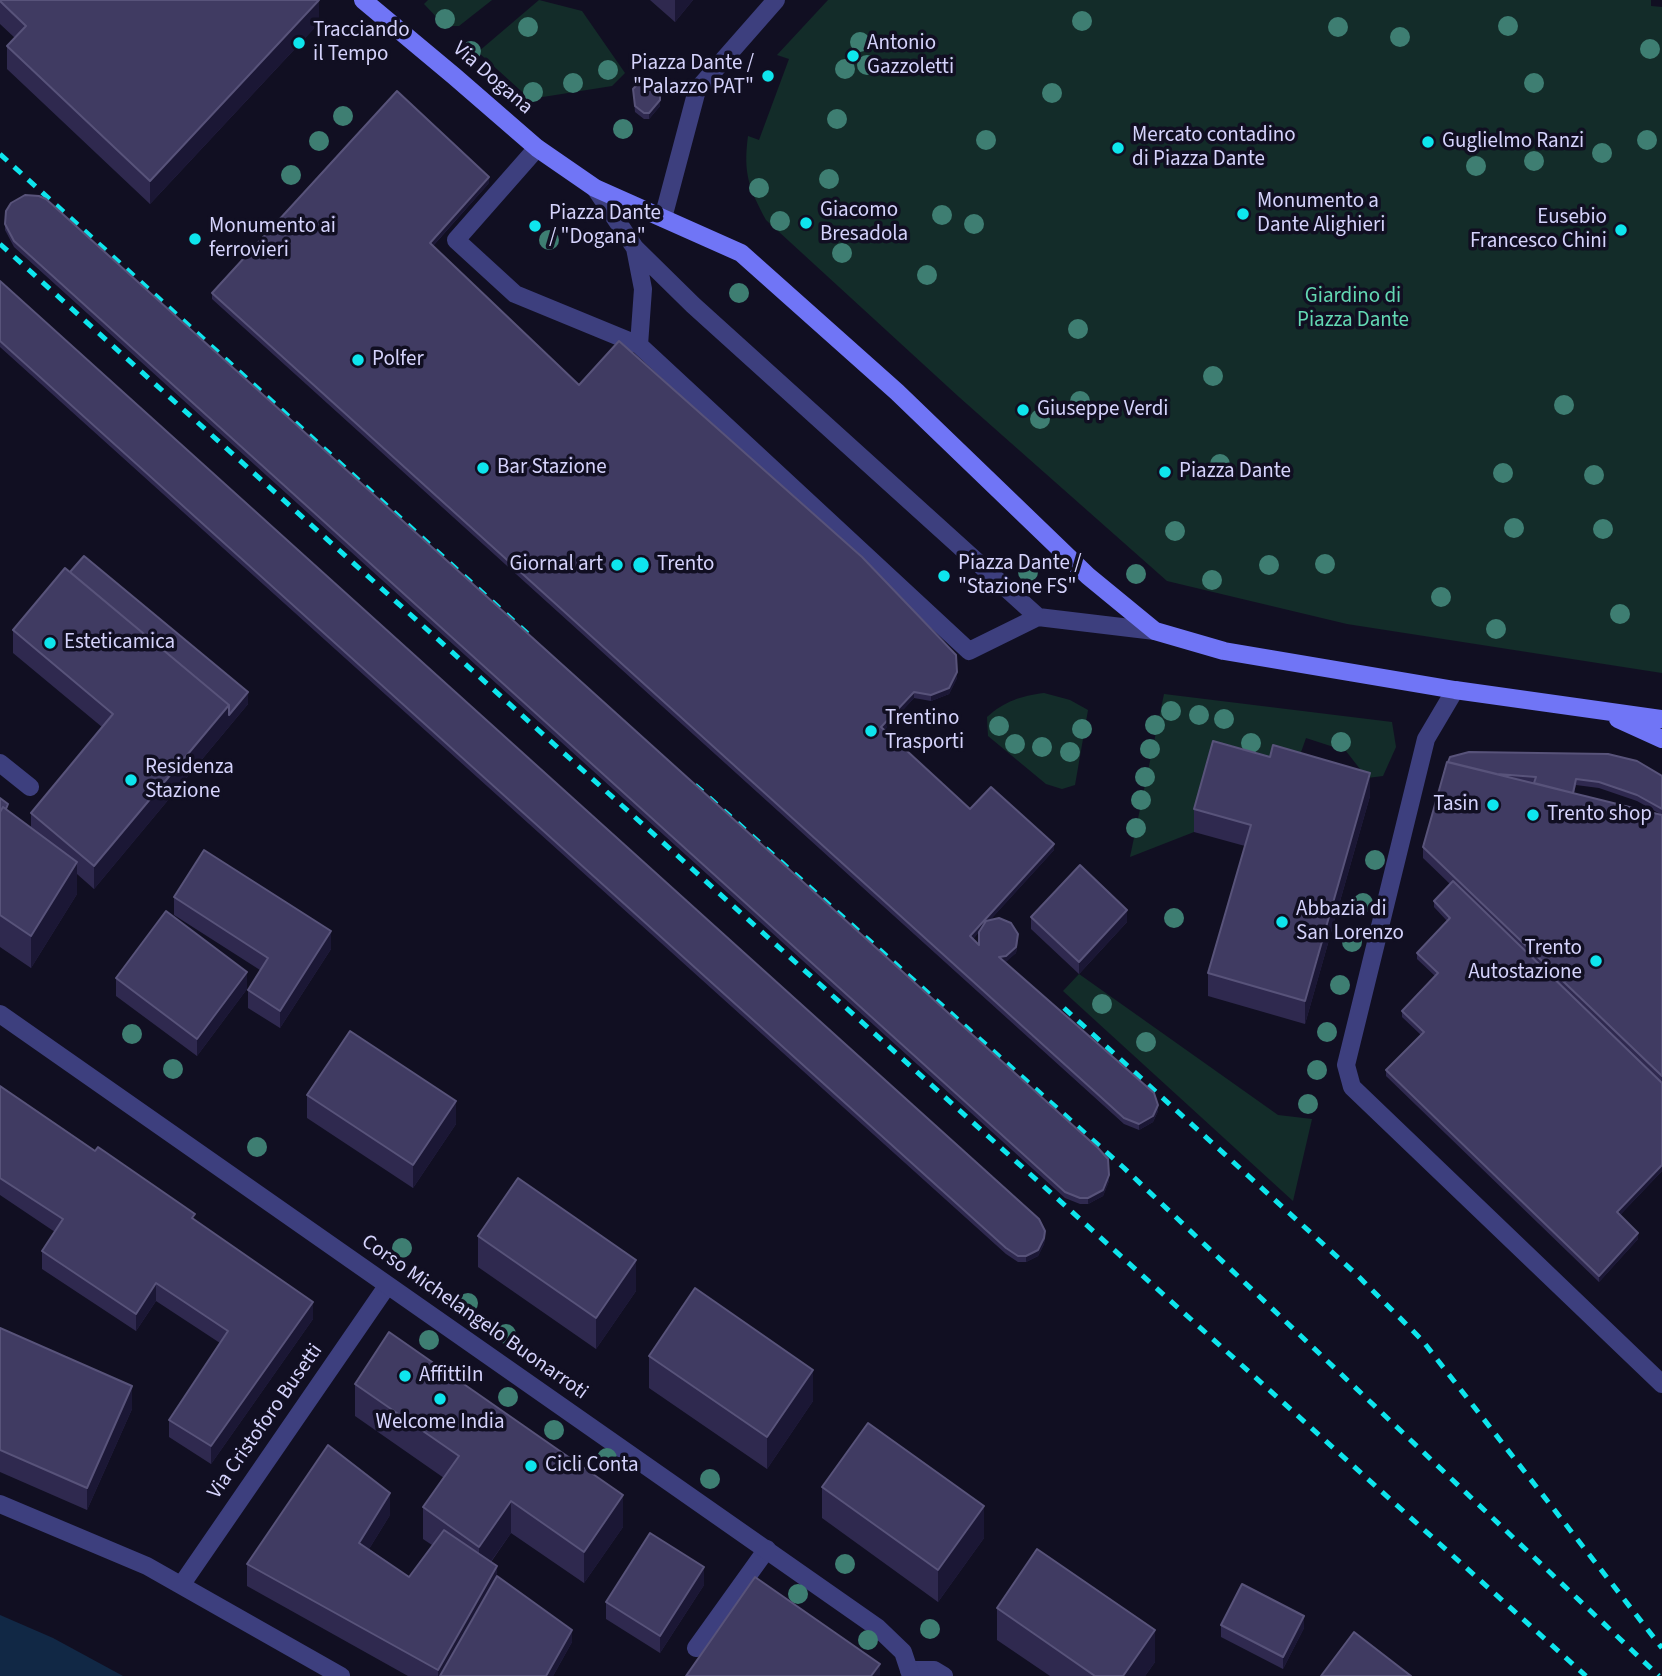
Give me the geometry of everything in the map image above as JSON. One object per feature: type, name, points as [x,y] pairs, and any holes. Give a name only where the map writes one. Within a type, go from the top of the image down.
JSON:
[{"type":"main road","name":"Via Dogana","points":[[363,0],[537,148],[595,188]]},
{"type":"main road","points":[[595,188],[741,253],[897,391],[1088,576],[1155,631],[1224,651],[1455,690],[1662,719]]},
{"type":"main road","points":[[1595,710],[1662,739]]},
{"type":"street","points":[[663,218],[697,90],[776,0]]},
{"type":"street","points":[[537,148],[456,240],[515,294],[639,345],[969,651],[1038,617],[1155,631]]},
{"type":"street","points":[[595,188],[635,248],[693,305],[1038,617]]},
{"type":"street","points":[[635,248],[643,289],[639,345]]},
{"type":"street","points":[[1455,690],[1426,739],[1346,1065],[1352,1087],[1662,1384]]},
{"type":"street","points":[[0,764],[30,787]]},
{"type":"street","name":"Corso Michelangelo Buonarroti","points":[[0,1014],[878,1628],[902,1652],[910,1673],[934,1670],[944,1676]]},
{"type":"street","name":"Via Cristoforo Busetti","points":[[182,1584],[387,1286]]},
{"type":"street","points":[[0,1504],[147,1566],[341,1676]]},
{"type":"street","points":[[696,1648],[767,1549]]},
{"type":"green space","points":[[428,0],[492,0],[459,26],[445,26],[424,4]]},
{"type":"green space","points":[[539,0],[582,11],[625,73],[612,86],[530,99],[478,52]]},
{"type":"green space","name":"Giardino di Piazza Dante","points":[[828,0],[1651,0],[1651,6],[1662,7],[1662,673],[1347,624],[1167,581],[959,397],[766,220],[755,199],[747,171],[748,136],[759,140],[789,59],[777,55]]},
{"type":"green space","points":[[1044,693],[1070,700],[1088,710],[1075,785],[1062,789],[1046,784],[988,736],[987,717],[994,711],[1014,700]]},
{"type":"green space","points":[[1164,694],[1392,722],[1396,747],[1383,776],[1367,778],[1346,751],[1306,738],[1300,755],[1214,764],[1194,832],[1130,857]]},
{"type":"green space","points":[[1079,974],[1278,1115],[1312,1119],[1293,1201],[1063,991]]},
{"type":"water","points":[[0,1615],[53,1638],[123,1676],[0,1676]]},
{"type":"building","points":[[0,0],[319,0],[150,181],[7,46],[26,26]]},
{"type":"building","points":[[643,78],[652,78],[660,88],[660,100],[649,113],[644,113],[635,106],[633,89]]},
{"type":"building","points":[[397,91],[489,177],[430,243],[579,385],[619,341],[862,557],[956,655],[957,672],[949,688],[931,695],[914,692],[881,727],[970,809],[991,787],[1054,844],[970,936],[979,945],[979,932],[986,921],[999,918],[1011,923],[1018,934],[1016,947],[1006,956],[999,957],[1154,1093],[1158,1105],[1153,1116],[1139,1124],[1124,1118],[212,293]]},
{"type":"building","points":[[25,195],[46,199],[1098,1148],[1108,1159],[1109,1175],[1103,1190],[1088,1198],[1065,1192],[14,241],[5,224],[6,211],[11,203]]},
{"type":"building","points":[[0,281],[1039,1219],[1045,1231],[1038,1250],[1026,1256],[1018,1256],[1006,1248],[0,341]]},
{"type":"building","points":[[84,556],[248,692],[229,715],[229,705],[70,572]]},
{"type":"building","name":"Residenza Stazione","points":[[65,568],[229,705],[94,866],[31,813],[113,714],[13,630]]},
{"type":"building","name":"Abbazia di San Lorenzo","points":[[1213,741],[1270,757],[1273,745],[1370,773],[1305,1001],[1208,973],[1251,825],[1194,809]]},
{"type":"building","points":[[1469,752],[1608,754],[1637,761],[1662,776],[1662,809],[1637,795],[1599,782],[1576,779],[1573,793],[1534,783],[1536,777],[1497,774],[1448,762],[1450,757]]},
{"type":"building","name":"Trento Autostazione","points":[[1447,762],[1662,815],[1662,1076],[1423,847]]},
{"type":"building","points":[[0,798],[8,804],[6,809],[3,807],[0,812]]},
{"type":"building","points":[[3,807],[77,862],[31,936],[0,915],[0,812]]},
{"type":"building","points":[[204,850],[331,931],[280,1011],[248,990],[268,958],[174,897]]},
{"type":"building","points":[[1080,865],[1127,910],[1079,962],[1031,917]]},
{"type":"building","points":[[1453,881],[1662,1083],[1662,1165],[1617,1212],[1638,1233],[1599,1276],[1386,1070],[1424,1032],[1402,1011],[1438,973],[1417,953],[1450,918],[1434,901]]},
{"type":"building","points":[[166,911],[247,972],[197,1039],[116,978]]},
{"type":"building","points":[[350,1031],[456,1101],[413,1165],[307,1095]]},
{"type":"building","points":[[0,1086],[95,1151],[98,1147],[195,1214],[192,1218],[313,1302],[211,1446],[169,1420],[228,1331],[156,1283],[136,1314],[42,1251],[63,1219],[0,1178]]},
{"type":"building","points":[[518,1178],[636,1260],[596,1318],[478,1236]]},
{"type":"building","points":[[695,1288],[813,1370],[767,1437],[649,1356]]},
{"type":"building","points":[[0,1328],[132,1386],[87,1488],[0,1450]]},
{"type":"building","points":[[389,1332],[623,1495],[584,1552],[511,1501],[479,1547],[423,1507],[459,1456],[355,1384]]},
{"type":"building","points":[[868,1423],[984,1506],[938,1570],[822,1487]]},
{"type":"building","points":[[328,1445],[390,1493],[359,1543],[409,1577],[444,1530],[497,1566],[438,1670],[247,1564]]},
{"type":"building","points":[[650,1533],[704,1567],[660,1636],[606,1602]]},
{"type":"building","points":[[1037,1549],[1155,1630],[1123,1676],[1095,1676],[997,1608]]},
{"type":"building","points":[[497,1576],[572,1630],[546,1676],[440,1676]]},
{"type":"building","points":[[755,1577],[880,1664],[871,1676],[686,1676]]},
{"type":"building","points":[[1242,1584],[1304,1616],[1283,1657],[1221,1625]]},
{"type":"building","points":[[1354,1632],[1411,1676],[1321,1676]]},
{"type":"railway","points":[[0,154],[529,635]]},
{"type":"railway","points":[[0,244],[1586,1676]]},
{"type":"railway","points":[[695,785],[1123,1167],[1659,1676]]},
{"type":"railway","points":[[1064,1008],[1355,1273],[1422,1340],[1662,1648]]},
{"type":"place","name":"Tracciando il Tempo","points":[[299,43]]},
{"type":"place","name":"Antonio Gazzoletti","points":[[853,56]]},
{"type":"place","name":"Piazza Dante / \"Palazzo PAT\"","points":[[768,76]]},
{"type":"place","name":"Guglielmo Ranzi","points":[[1428,142]]},
{"type":"place","name":"Mercato contadino di Piazza Dante","points":[[1118,148]]},
{"type":"place","name":"Monumento a Dante Alighieri","points":[[1243,214]]},
{"type":"place","name":"Giacomo Bresadola","points":[[806,223]]},
{"type":"place","name":"Piazza Dante / \"Dogana\"","points":[[535,226]]},
{"type":"place","name":"Eusebio Francesco Chini","points":[[1621,230]]},
{"type":"place","name":"Monumento ai ferrovieri","points":[[195,239]]},
{"type":"place","name":"Polfer","points":[[358,360]]},
{"type":"place","name":"Giuseppe Verdi","points":[[1023,410]]},
{"type":"place","name":"Bar Stazione","points":[[483,468]]},
{"type":"place","name":"Piazza Dante","points":[[1165,472]]},
{"type":"place","name":"Giornal art","points":[[617,565]]},
{"type":"place","name":"Trento","points":[[641,565]]},
{"type":"place","name":"Piazza Dante / \"Stazione FS\"","points":[[944,576]]},
{"type":"place","name":"Esteticamica","points":[[50,643]]},
{"type":"place","name":"Trentino Trasporti","points":[[871,731]]},
{"type":"place","name":"Residenza Stazione","points":[[131,780]]},
{"type":"place","name":"Tasin","points":[[1493,805]]},
{"type":"place","name":"Trento shop","points":[[1533,815]]},
{"type":"place","name":"Abbazia di San Lorenzo","points":[[1282,922]]},
{"type":"place","name":"Trento Autostazione","points":[[1596,961]]},
{"type":"place","name":"AffittiIn","points":[[405,1376]]},
{"type":"place","name":"Welcome India","points":[[440,1399]]},
{"type":"place","name":"Cicli Conta","points":[[531,1466]]}]
